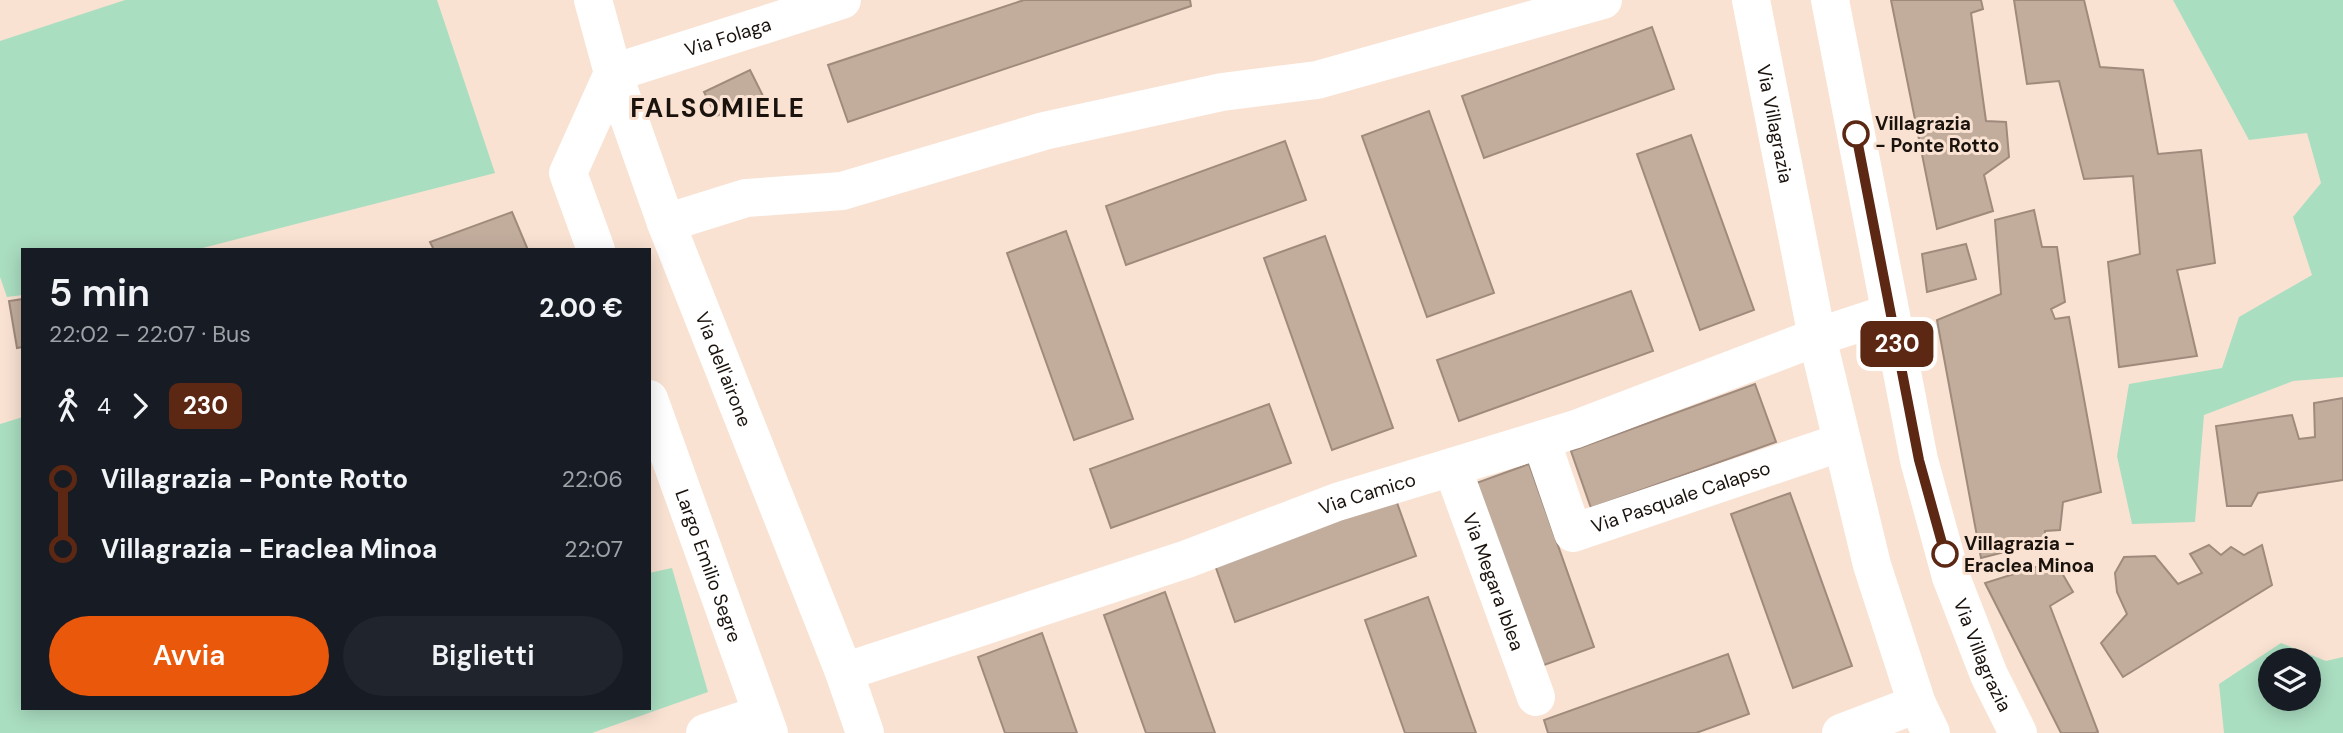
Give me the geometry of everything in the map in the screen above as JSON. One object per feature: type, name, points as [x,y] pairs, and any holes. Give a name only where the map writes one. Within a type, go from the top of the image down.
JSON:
[{"type":"street","name":"Via dell'airone","points":[[593,0],[613,73],[666,223],[844,672],[865,733]]},
{"type":"street","name":"Via Folaga","points":[[613,73],[842,0]]},
{"type":"street","points":[[666,223],[746,198],[842,191],[1044,131],[1209,94],[1317,80],[1603,0]]},
{"type":"street","name":"Via Villagrazia","points":[[1751,0],[1817,337],[1842,442],[1872,565],[1924,719]]},
{"type":"street","name":"Via Villagrazia","points":[[1830,0],[1919,460],[1951,577],[1989,675],[2018,733]]},
{"type":"street","points":[[595,248],[568,173],[613,73]]},
{"type":"street","name":"Via Camico","points":[[844,672],[1187,559],[1337,502],[1576,429],[1817,337],[1890,313]]},
{"type":"street","name":"Largo Emilio Segre","points":[[651,405],[766,723]]},
{"type":"street","name":"Via Pasquale Calapso","points":[[1541,440],[1573,533],[1842,442]]},
{"type":"street","name":"Via Megara Iblea","points":[[1452,467],[1536,697]]},
{"type":"street","points":[[1841,733],[1924,719]]},
{"type":"street","points":[[705,733],[766,723]]},
{"type":"green space","points":[[125,0],[437,0],[495,173],[203,248],[21,248],[21,295],[7,297],[0,277],[0,41]]},
{"type":"green space","points":[[2173,0],[2343,0],[2343,377],[2293,381],[2204,415],[2195,522],[2132,524],[2117,456],[2129,384],[2222,368],[2239,317],[2312,275],[2293,217],[2321,183],[2307,133],[2249,140]]},
{"type":"green space","points":[[21,418],[21,710],[651,710],[651,573],[672,568],[708,692],[592,733],[0,733],[0,424]]},
{"type":"green space","points":[[2281,643],[2294,648],[2273,648]]},
{"type":"green space","points":[[2343,657],[2343,733],[2224,733],[2219,684],[2258,658],[2258,711],[2321,711],[2321,659],[2326,661]]},
{"type":"building","points":[[1024,0],[1190,0],[1191,6],[848,122],[828,65]]},
{"type":"building","points":[[1891,0],[1981,0],[1983,9],[1971,13],[1986,121],[2006,122],[2009,157],[1984,175],[1993,211],[1937,229]]},
{"type":"building","points":[[2014,0],[2084,0],[2100,67],[2143,70],[2158,154],[2201,150],[2215,263],[2177,270],[2197,356],[2119,367],[2108,262],[2140,254],[2133,176],[2084,179],[2059,81],[2027,84]]},
{"type":"building","points":[[1652,27],[1674,89],[1484,158],[1462,96]]},
{"type":"building","points":[[750,70],[764,98],[716,116],[704,92]]},
{"type":"building","points":[[1429,111],[1494,293],[1427,317],[1362,136]]},
{"type":"building","points":[[1691,135],[1754,310],[1700,330],[1637,154]]},
{"type":"building","points":[[1285,141],[1306,200],[1126,265],[1106,206]]},
{"type":"building","points":[[2034,210],[2042,247],[2057,247],[2065,302],[2051,309],[2055,319],[2069,317],[2101,492],[2063,502],[2060,530],[2045,531],[2044,542],[1981,558],[1937,320],[2001,294],[1995,220]]},
{"type":"building","points":[[512,212],[527,248],[433,248],[430,242]]},
{"type":"building","points":[[1066,231],[1133,419],[1074,440],[1007,253]]},
{"type":"building","points":[[1325,236],[1393,428],[1332,450],[1264,258]]},
{"type":"building","points":[[1966,244],[1976,279],[1927,292],[1922,254]]},
{"type":"building","points":[[1631,291],[1653,351],[1459,421],[1437,360]]},
{"type":"building","points":[[21,299],[21,347],[17,348],[9,301]]},
{"type":"building","points":[[1755,384],[1776,442],[1591,508],[1571,451]]},
{"type":"building","points":[[2343,398],[2343,480],[2258,493],[2251,506],[2227,506],[2216,426],[2292,415],[2299,439],[2315,437],[2314,403]]},
{"type":"building","points":[[1269,404],[1291,463],[1111,528],[1090,469]]},
{"type":"building","points":[[1529,464],[1594,647],[1533,669],[1468,486]]},
{"type":"building","points":[[1790,493],[1852,666],[1793,688],[1731,514]]},
{"type":"building","points":[[1396,500],[1416,556],[1235,622],[1215,565]]},
{"type":"building","points":[[2209,545],[2221,555],[2231,547],[2244,555],[2262,545],[2272,585],[2123,677],[2101,643],[2127,614],[2117,592],[2115,573],[2124,557],[2155,556],[2178,584],[2202,573],[2190,554]]},
{"type":"building","points":[[2055,561],[2073,592],[2050,606],[2098,732],[2095,733],[2061,733],[1985,583]]},
{"type":"building","points":[[1165,592],[1215,733],[1146,733],[1104,615]]},
{"type":"building","points":[[1428,597],[1476,733],[1405,733],[1365,620]]},
{"type":"building","points":[[1042,633],[1077,733],[1005,733],[978,657]]},
{"type":"building","points":[[1728,654],[1749,714],[1696,733],[1548,733],[1544,720]]},
{"type":"bus line","name":"230","points":[[1856,134],[1919,460],[1945,554]]},
{"type":"place","name":"Villagrazia - Ponte Rotto","points":[[1856,134]]},
{"type":"place","name":"Villagrazia - Eraclea Minoa","points":[[1945,554]]},
{"type":"district","name":"FALSOMIELE","points":[[718,108]]}]
